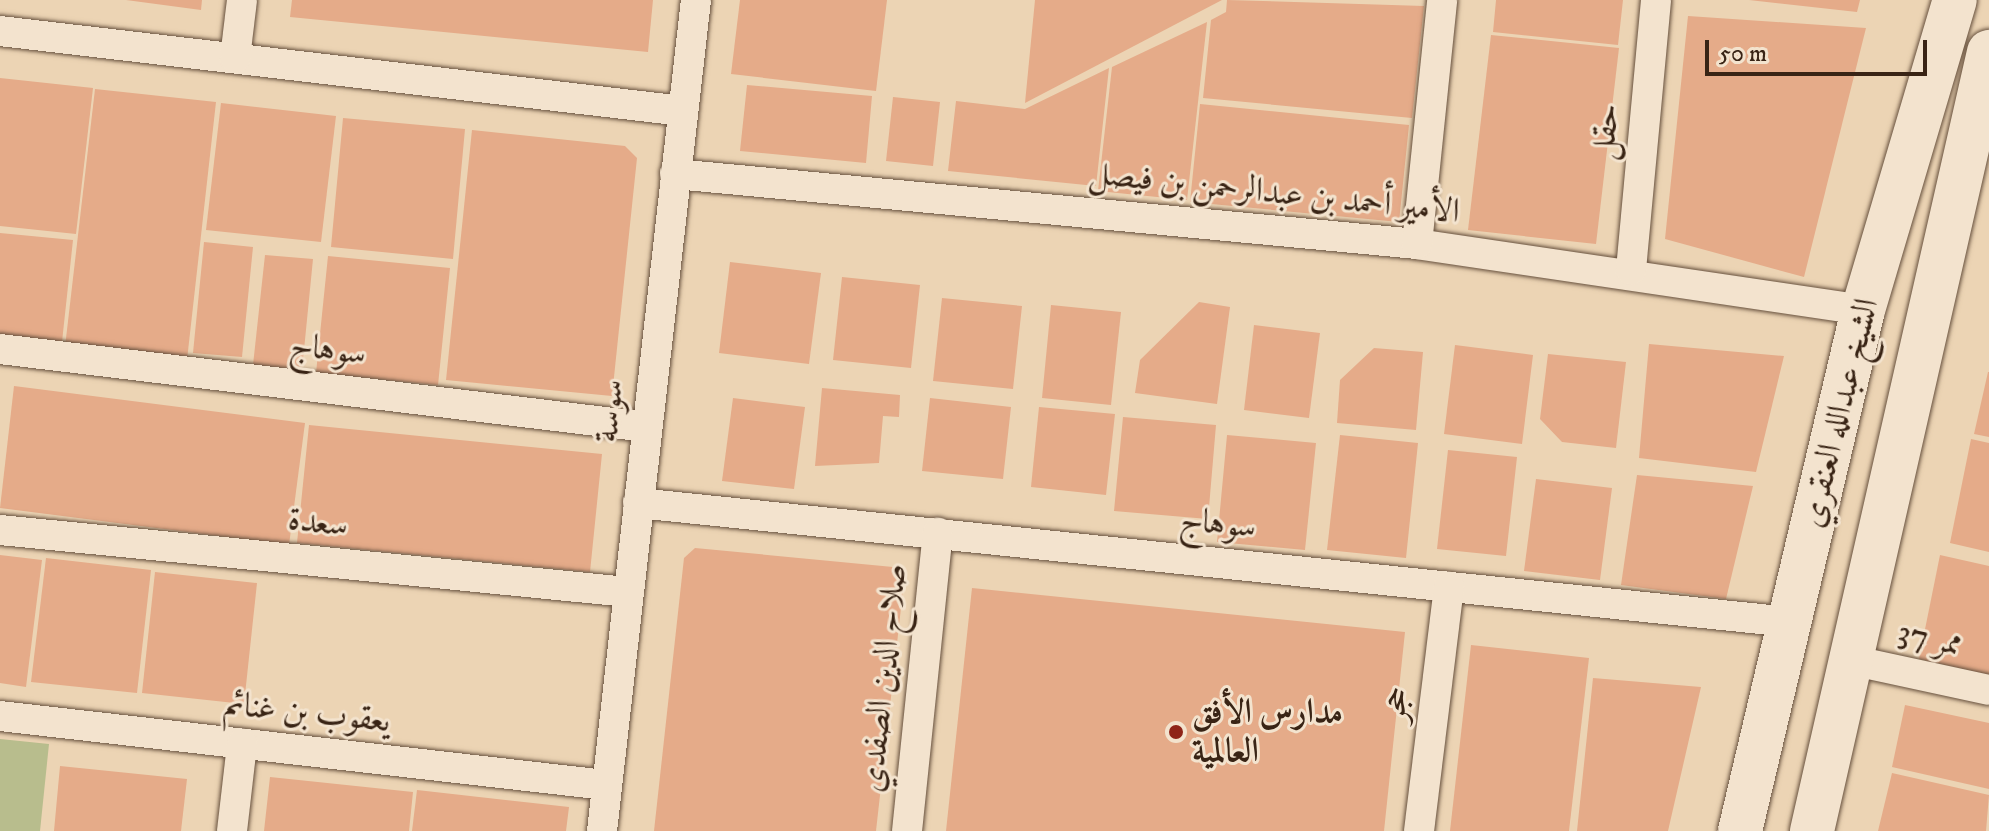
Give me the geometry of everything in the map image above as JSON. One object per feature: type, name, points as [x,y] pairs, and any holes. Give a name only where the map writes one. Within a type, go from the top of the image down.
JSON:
[{"type":"street","points":[[235,58],[242,0]]},
{"type":"street","name":"سوسة","points":[[602,831],[696,0]]},
{"type":"street","points":[[1417,244],[1442,0]]},
{"type":"street","name":"حقل","points":[[1631,270],[1656,0]]},
{"type":"street","points":[[1951,18],[1942,88],[1954,97],[1969,94],[1989,51]]},
{"type":"street","name":"الشيخ عبدالله العنقري","points":[[1740,831],[1863,310],[1905,184],[1951,18]]},
{"type":"street","points":[[0,31],[683,111]]},
{"type":"street","name":"الشيخ عبدالله العنقري","points":[[1812,831],[1855,661],[1989,51]]},
{"type":"street","points":[[1905,184],[1935,124],[1949,124],[1960,131],[1960,185]]},
{"type":"street","name":"الأمير أحمد بن عبدالرحمن بن فيصل","points":[[675,174],[1417,244],[1631,270],[1863,310]]},
{"type":"street","name":"سوهاج","points":[[0,349],[646,427]]},
{"type":"street","name":"سوهاج","points":[[638,503],[1790,622]]},
{"type":"street","name":"سعدة","points":[[0,530],[628,592]]},
{"type":"street","name":"صلاح الدين الصفدي","points":[[907,831],[938,533]]},
{"type":"street","name":"حجر","points":[[1419,831],[1449,587]]},
{"type":"street","name":"ممر 37","points":[[1855,661],[1989,690]]},
{"type":"street","name":"يعقوب بن غنائم","points":[[0,716],[606,785]]},
{"type":"street","points":[[232,831],[242,744]]},
{"type":"green space","points":[[0,739],[49,744],[40,831],[0,831]]},
{"type":"building","points":[[126,0],[202,0],[201,10]]},
{"type":"building","points":[[292,0],[653,0],[648,52],[290,17]]},
{"type":"building","points":[[740,0],[887,0],[876,91],[731,74]]},
{"type":"building","points":[[1035,0],[1222,0],[1025,103]]},
{"type":"building","points":[[1227,0],[1424,6],[1412,118],[1203,98],[1211,20],[1226,12]]},
{"type":"building","points":[[1496,0],[1623,0],[1618,45],[1493,32]]},
{"type":"building","points":[[1749,0],[1860,0],[1857,12]]},
{"type":"building","points":[[1688,16],[1866,28],[1804,277],[1665,239]]},
{"type":"building","points":[[1207,22],[1187,200],[1098,191],[1112,67]]},
{"type":"building","points":[[1491,35],[1619,48],[1596,244],[1468,230]]},
{"type":"building","points":[[1109,68],[1096,186],[948,171],[956,101],[1025,109]]},
{"type":"building","points":[[0,78],[93,88],[76,234],[0,226]]},
{"type":"building","points":[[747,85],[872,96],[866,163],[740,151]]},
{"type":"building","points":[[95,89],[216,102],[187,360],[65,347]]},
{"type":"building","points":[[893,97],[940,102],[933,166],[886,161]]},
{"type":"building","points":[[221,103],[336,116],[321,242],[206,230]]},
{"type":"building","points":[[1200,104],[1409,125],[1399,222],[1190,202]]},
{"type":"building","points":[[343,118],[465,129],[453,259],[331,247]]},
{"type":"building","points":[[472,130],[625,146],[637,158],[612,396],[446,380]]},
{"type":"building","points":[[0,233],[73,240],[62,342],[0,336]]},
{"type":"building","points":[[204,242],[253,247],[242,357],[193,353]]},
{"type":"building","points":[[265,255],[313,259],[302,370],[253,365]]},
{"type":"building","points":[[328,256],[450,268],[438,385],[316,373]]},
{"type":"building","points":[[730,262],[821,273],[809,364],[719,353]]},
{"type":"building","points":[[842,277],[920,285],[911,368],[833,360]]},
{"type":"building","points":[[942,298],[1022,306],[1013,389],[933,381]]},
{"type":"building","points":[[1199,302],[1230,307],[1217,404],[1135,393],[1140,360]]},
{"type":"building","points":[[1051,305],[1121,312],[1111,405],[1042,398]]},
{"type":"building","points":[[1254,325],[1320,333],[1309,418],[1244,410]]},
{"type":"building","points":[[1649,344],[1784,356],[1756,472],[1639,458]]},
{"type":"building","points":[[1455,345],[1533,355],[1522,444],[1444,434]]},
{"type":"building","points":[[1374,348],[1423,352],[1416,430],[1337,423],[1340,380]]},
{"type":"building","points":[[1548,354],[1626,362],[1616,448],[1562,442],[1540,419]]},
{"type":"building","points":[[1989,372],[1989,437],[1974,434]]},
{"type":"building","points":[[14,386],[305,423],[289,545],[0,508]]},
{"type":"building","points":[[822,388],[900,395],[899,417],[883,416],[879,463],[815,466]]},
{"type":"building","points":[[733,398],[805,407],[794,489],[722,481]]},
{"type":"building","points":[[930,398],[1011,407],[1003,479],[922,471]]},
{"type":"building","points":[[1039,407],[1115,414],[1106,495],[1031,487]]},
{"type":"building","points":[[1123,417],[1216,425],[1208,519],[1114,511]]},
{"type":"building","points":[[309,425],[602,454],[590,572],[297,543]]},
{"type":"building","points":[[1227,435],[1316,443],[1305,550],[1217,542]]},
{"type":"building","points":[[1340,435],[1418,443],[1406,558],[1327,550]]},
{"type":"building","points":[[1971,439],[1989,443],[1989,552],[1950,543]]},
{"type":"building","points":[[1448,450],[1517,457],[1506,556],[1437,549]]},
{"type":"building","points":[[1637,475],[1753,486],[1726,599],[1621,585]]},
{"type":"building","points":[[1536,479],[1612,488],[1600,580],[1524,571]]},
{"type":"building","points":[[695,548],[893,567],[904,581],[876,831],[654,831],[684,558]]},
{"type":"building","points":[[0,555],[42,560],[26,687],[0,683]]},
{"type":"building","points":[[1940,555],[1989,566],[1989,675],[1919,659]]},
{"type":"building","points":[[46,558],[151,570],[137,693],[31,682]]},
{"type":"building","points":[[155,572],[257,583],[244,704],[142,693]]},
{"type":"building","name":"مدارس الأفق العالمية","points":[[972,588],[1405,632],[1384,831],[946,831]]},
{"type":"building","points":[[1471,645],[1589,658],[1569,831],[1450,831]]},
{"type":"building","points":[[1593,678],[1701,687],[1668,831],[1577,831]]},
{"type":"building","points":[[1905,705],[1989,723],[1989,789],[1892,767]]},
{"type":"building","points":[[60,766],[187,779],[181,831],[54,831]]},
{"type":"building","points":[[1892,773],[1989,795],[1986,831],[1878,831]]},
{"type":"building","points":[[270,777],[413,792],[409,831],[264,831]]},
{"type":"building","points":[[417,790],[569,807],[566,831],[412,831]]},
{"type":"place","name":"مدارس الأفق العالمية","points":[[1176,732]]}]
